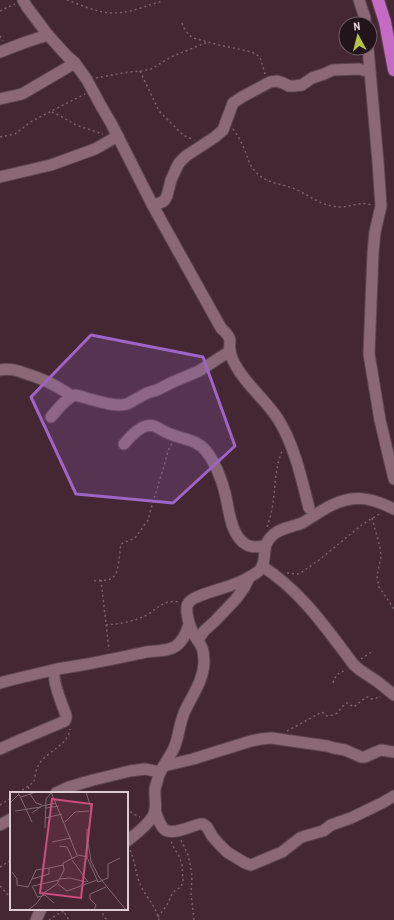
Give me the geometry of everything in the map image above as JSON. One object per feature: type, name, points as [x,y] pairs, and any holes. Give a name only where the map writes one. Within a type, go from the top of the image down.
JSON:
[{"type":"highway","points":[[378,0],[385,22],[394,70]]},
{"type":"street","points":[[23,0],[48,35],[75,63],[92,90],[211,312],[230,339],[230,351],[234,364],[278,418],[288,438],[302,480],[315,510]]},
{"type":"street","points":[[359,0],[364,16]]},
{"type":"street","points":[[0,52],[48,35]]},
{"type":"street","points":[[369,56],[381,206],[375,232],[373,253],[368,354],[380,420],[394,479]]},
{"type":"street","points":[[0,99],[22,94],[75,63]]},
{"type":"street","points":[[153,206],[164,201],[167,196],[171,180],[179,164],[186,156],[206,144],[223,130],[233,103],[242,97],[270,82],[277,81],[289,86],[294,86],[302,85],[312,78],[332,70],[359,69],[370,72]]},
{"type":"street","points":[[0,177],[51,165],[96,149],[116,137]]},
{"type":"street","points":[[0,370],[6,368],[40,377],[72,396],[124,405],[147,393],[199,371],[230,351]]},
{"type":"street","points":[[51,417],[62,404],[72,396]]},
{"type":"street","points":[[124,444],[139,430],[149,426],[154,426],[167,433],[201,445],[206,450],[222,483],[234,528],[242,542],[247,545],[262,546],[272,536],[289,528],[304,515],[315,510],[352,499],[373,500],[394,509]]},
{"type":"street","points":[[262,546],[266,566],[306,603],[354,665],[392,693]]},
{"type":"street","points":[[266,566],[249,578],[197,597],[191,600],[188,604],[186,609],[189,625],[202,648],[204,664],[202,675],[184,714],[174,747],[162,769],[155,789],[155,810],[161,825],[164,829],[171,831],[204,824],[218,844],[227,852],[250,865],[276,855],[305,836],[323,831],[331,825],[351,818],[394,796]]},
{"type":"street","points":[[198,640],[204,631],[216,621],[236,599],[249,578]]},
{"type":"street","points":[[0,683],[57,669],[173,648],[183,640],[189,625]]},
{"type":"street","points":[[0,749],[65,721],[66,715],[58,693],[55,678],[55,671],[57,669]]},
{"type":"street","points":[[58,792],[69,787],[130,771],[162,769],[251,741],[270,738],[327,746],[345,750],[361,757],[365,757],[381,750],[394,752]]},
{"type":"street","points":[[128,844],[149,822],[155,810]]},
{"type":"street","points":[[0,825],[10,820]]},
{"type":"street","points":[[36,920],[41,910]]},
{"type":"path","points":[[0,11],[23,0]]},
{"type":"path","points":[[67,0],[112,13],[130,11],[162,1]]},
{"type":"path","points":[[182,23],[184,30],[193,38],[252,52],[260,57],[264,72],[270,82]]},
{"type":"path","points":[[86,80],[140,72],[208,42]]},
{"type":"path","points":[[140,72],[161,113],[184,135],[206,144]]},
{"type":"path","points":[[0,137],[15,134],[32,121],[92,90]]},
{"type":"path","points":[[51,112],[76,126],[116,137]]},
{"type":"path","points":[[226,123],[240,140],[249,162],[262,178],[295,189],[314,200],[326,204],[339,207],[364,204],[381,206]]},
{"type":"path","points":[[94,580],[112,578],[119,564],[122,544],[135,538],[148,521],[168,451],[171,445],[180,438]]},
{"type":"path","points":[[262,546],[272,508],[274,481],[277,466],[288,438]]},
{"type":"path","points":[[266,566],[293,574],[298,574],[319,560],[372,518],[381,513],[394,509]]},
{"type":"path","points":[[372,518],[380,547],[381,557],[377,576],[379,587],[394,609]]},
{"type":"path","points":[[101,580],[110,660]]},
{"type":"path","points":[[106,625],[123,623],[143,617],[169,601],[188,604]]},
{"type":"path","points":[[332,683],[338,673],[349,669],[373,651]]},
{"type":"path","points":[[284,732],[320,712],[327,716],[333,715],[345,704],[349,704],[354,707],[366,697],[375,699],[392,693]]},
{"type":"path","points":[[20,792],[34,782],[39,764],[69,736],[70,723],[66,718]]},
{"type":"path","points":[[28,787],[31,792]]},
{"type":"path","points":[[0,805],[10,799]]},
{"type":"path","points":[[128,809],[133,814],[149,822]]},
{"type":"path","points":[[158,917],[167,905],[173,892],[181,887],[183,881],[182,864],[174,848],[171,831]]},
{"type":"path","points":[[171,831],[186,850],[189,861],[192,876],[191,893],[194,920]]},
{"type":"path","points":[[128,844],[141,886],[154,907],[159,920]]},
{"type":"path","points":[[0,867],[10,861]]},
{"type":"path","points":[[0,886],[10,897]]},
{"type":"path","points":[[101,910],[105,918],[108,920]]},
{"type":"path","points":[[49,920],[64,911],[69,920]]},
{"type":"highlighted area","points":[[91,335],[203,357],[235,446],[173,503],[76,494],[31,397]]}]
